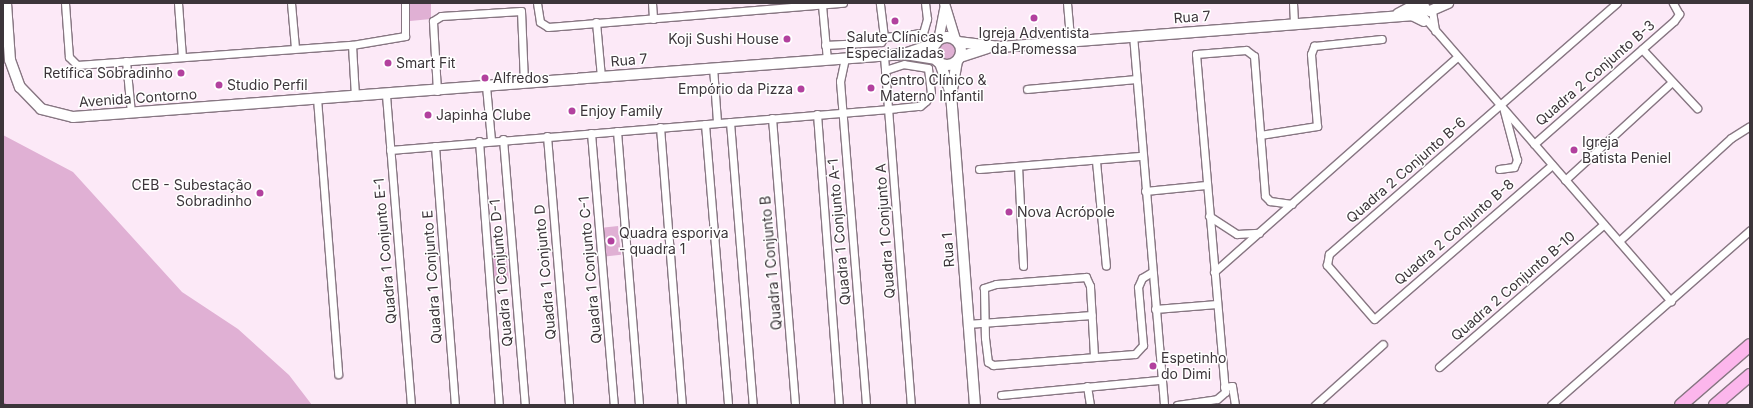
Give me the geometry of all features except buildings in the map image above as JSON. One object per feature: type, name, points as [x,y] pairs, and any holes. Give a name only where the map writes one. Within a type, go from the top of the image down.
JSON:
[{"type":"highway","points":[[1681,405],[1750,345]]},
{"type":"highway","points":[[1715,405],[1750,374]]},
{"type":"main road","name":"Avenida Contorno","points":[[6,3],[13,71],[34,104],[49,113],[73,117],[355,96]]},
{"type":"main road","points":[[1425,7],[1448,3]]},
{"type":"main road","name":"Rua 7","points":[[1396,15],[1425,7]]},
{"type":"main road","name":"Rua 7","points":[[956,40],[990,47],[1396,15],[1412,15],[1425,7]]},
{"type":"main road","points":[[1412,15],[1424,21]]},
{"type":"main road","points":[[946,37],[956,40],[958,59],[949,65],[938,61],[937,41],[946,37]]},
{"type":"main road","name":"Rua 7","points":[[355,96],[437,91],[713,67],[884,56],[905,54],[937,41]]},
{"type":"main road","name":"Rua 7","points":[[958,59],[990,47]]},
{"type":"main road","name":"Rua 7","points":[[905,54],[938,61]]},
{"type":"main road","name":"Rua 1","points":[[958,59],[951,94],[967,324],[975,405]]},
{"type":"main road","name":"Rua 1","points":[[938,61],[951,94]]},
{"type":"street","points":[[65,3],[69,58],[81,66],[126,61],[352,45],[406,36],[405,3]]},
{"type":"street","points":[[178,3],[182,57]]},
{"type":"street","points":[[291,3],[295,48]]},
{"type":"street","points":[[537,3],[540,22],[548,27],[596,22],[654,19],[766,6],[843,3]]},
{"type":"street","points":[[652,3],[654,19]]},
{"type":"street","points":[[880,3],[884,37]]},
{"type":"street","points":[[825,45],[878,43],[884,37],[923,33],[927,19],[925,3]]},
{"type":"street","points":[[1067,3],[1070,41]]},
{"type":"street","points":[[1293,3],[1294,24]]},
{"type":"street","points":[[1502,108],[1617,3]]},
{"type":"street","name":"Quadra 2 Conjunto B-3","points":[[1534,144],[1674,21],[1679,14],[1673,3]]},
{"type":"street","points":[[944,4],[956,40]]},
{"type":"street","points":[[937,41],[944,4]]},
{"type":"street","points":[[822,5],[827,60]]},
{"type":"street","points":[[1425,7],[1424,21],[1671,300]]},
{"type":"street","points":[[1425,7],[1436,33]]},
{"type":"street","points":[[437,91],[433,21],[441,16],[521,11],[524,83]]},
{"type":"street","points":[[596,22],[601,77]]},
{"type":"street","points":[[1133,35],[1164,405]]},
{"type":"street","points":[[1260,135],[1317,126],[1311,54],[1314,46],[1382,39]]},
{"type":"street","points":[[352,45],[355,96]]},
{"type":"street","points":[[1642,49],[1697,108]]},
{"type":"street","points":[[1177,405],[1218,402],[1224,395],[1196,54],[1250,51],[1254,56],[1265,196],[1270,201],[1292,204]]},
{"type":"street","name":"Quadra 1 Conjunto A","points":[[884,56],[911,405]]},
{"type":"street","name":"Quadra 1 Conjunto A-1","points":[[845,58],[840,81],[866,405]]},
{"type":"street","points":[[1214,272],[1259,234],[1457,58]]},
{"type":"street","points":[[126,61],[131,113]]},
{"type":"street","points":[[390,150],[503,139],[920,106],[931,93],[932,80],[928,68],[919,63],[885,70]]},
{"type":"street","points":[[713,67],[717,122]]},
{"type":"street","points":[[1027,88],[1136,79]]},
{"type":"street","points":[[1565,180],[1672,82]]},
{"type":"street","points":[[486,86],[491,140]]},
{"type":"street","name":"Quadra 1 Conjunto E-1","points":[[386,95],[411,405]]},
{"type":"street","points":[[317,98],[338,374]]},
{"type":"street","points":[[1499,169],[1510,169],[1517,160],[1502,108]]},
{"type":"street","name":"Quadra 2 Conjunto B-6","points":[[1374,319],[1327,266],[1329,254],[1502,108]]},
{"type":"street","name":"Quadra 1 Conjunto A-1","points":[[817,114],[839,405]]},
{"type":"street","name":"Quadra 1 Conjunto B","points":[[772,118],[795,405]]},
{"type":"street","points":[[730,122],[753,405]]},
{"type":"street","points":[[704,124],[728,405]]},
{"type":"street","points":[[1619,241],[1731,138],[1750,126]]},
{"type":"street","points":[[660,127],[682,405]]},
{"type":"street","points":[[617,131],[639,405]]},
{"type":"street","name":"Quadra 1 Conjunto C-1","points":[[592,133],[614,405]]},
{"type":"street","name":"Quadra 1 Conjunto D","points":[[547,136],[569,405]]},
{"type":"street","name":"Quadra 1 Conjunto D-1","points":[[503,139],[525,405]]},
{"type":"street","name":"Quadra 1 Conjunto D-1","points":[[480,141],[499,405]]},
{"type":"street","name":"Quadra 1 Conjunto E","points":[[435,146],[454,405]]},
{"type":"street","points":[[979,169],[1096,161],[1142,156]]},
{"type":"street","points":[[1096,161],[1106,266]]},
{"type":"street","name":"Quadra 2 Conjunto B-8","points":[[1374,319],[1552,165]]},
{"type":"street","points":[[1018,166],[1023,266]]},
{"type":"street","points":[[1145,191],[1206,185]]},
{"type":"street","points":[[1209,216],[1234,232],[1259,234]]},
{"type":"street","name":"Quadra 2 Conjunto B-10","points":[[1439,367],[1604,224]]},
{"type":"street","points":[[1551,405],[1750,230]]},
{"type":"street","points":[[1094,356],[1092,315],[1088,280],[1078,276],[989,285],[982,291],[988,362],[993,365],[1135,354],[1142,349],[1138,287],[1142,278],[1152,272]]},
{"type":"street","points":[[1155,309],[1217,304]]},
{"type":"street","points":[[967,324],[984,325],[1092,315]]},
{"type":"street","points":[[1315,405],[1383,344]]},
{"type":"street","points":[[1001,395],[1161,380]]},
{"type":"street","points":[[1087,386],[1090,405]]},
{"type":"street","points":[[1224,387],[1232,386],[1235,405]]},
{"type":"shaded area","points":[[408,3],[431,3],[431,19],[410,21]]},
{"type":"shaded area","points":[[943,40],[951,40],[958,47],[958,55],[951,62],[943,62],[936,55],[936,47]]},
{"type":"shaded area","points":[[3,135],[73,172],[182,292],[238,329],[289,375],[312,405],[3,405]]},
{"type":"shaded area","name":"Quadra esporiva - quadra 1","points":[[618,226],[621,255],[605,257],[602,228]]},
{"type":"shaded area","points":[[506,252],[509,279],[494,280],[491,254]]},
{"type":"place","name":"Igreja Adventista da Promessa","points":[[1034,18]]},
{"type":"place","name":"Salute Clínicas Especializadas","points":[[895,21]]},
{"type":"place","name":"Koji Sushi House","points":[[787,39]]},
{"type":"place","name":"Smart Fit","points":[[388,63]]},
{"type":"place","name":"Retífica Sobradinho","points":[[181,73]]},
{"type":"place","name":"Alfredos","points":[[485,78]]},
{"type":"place","name":"Studio Perfil","points":[[219,85]]},
{"type":"place","name":"Centro Clínico & Materno Infantil","points":[[871,88]]},
{"type":"place","name":"Empório da Pizza","points":[[801,89]]},
{"type":"place","name":"Enjoy Family","points":[[572,111]]},
{"type":"place","name":"Japinha Clube","points":[[428,115]]},
{"type":"place","name":"Igreja Batista Peniel","points":[[1574,150]]},
{"type":"place","name":"CEB - Subestação Sobradinho","points":[[260,193]]},
{"type":"place","name":"Nova Acrópole","points":[[1009,212]]},
{"type":"place","name":"Quadra esporiva - quadra 1","points":[[611,241]]},
{"type":"place","name":"Espetinho do Dimi","points":[[1153,366]]}]
